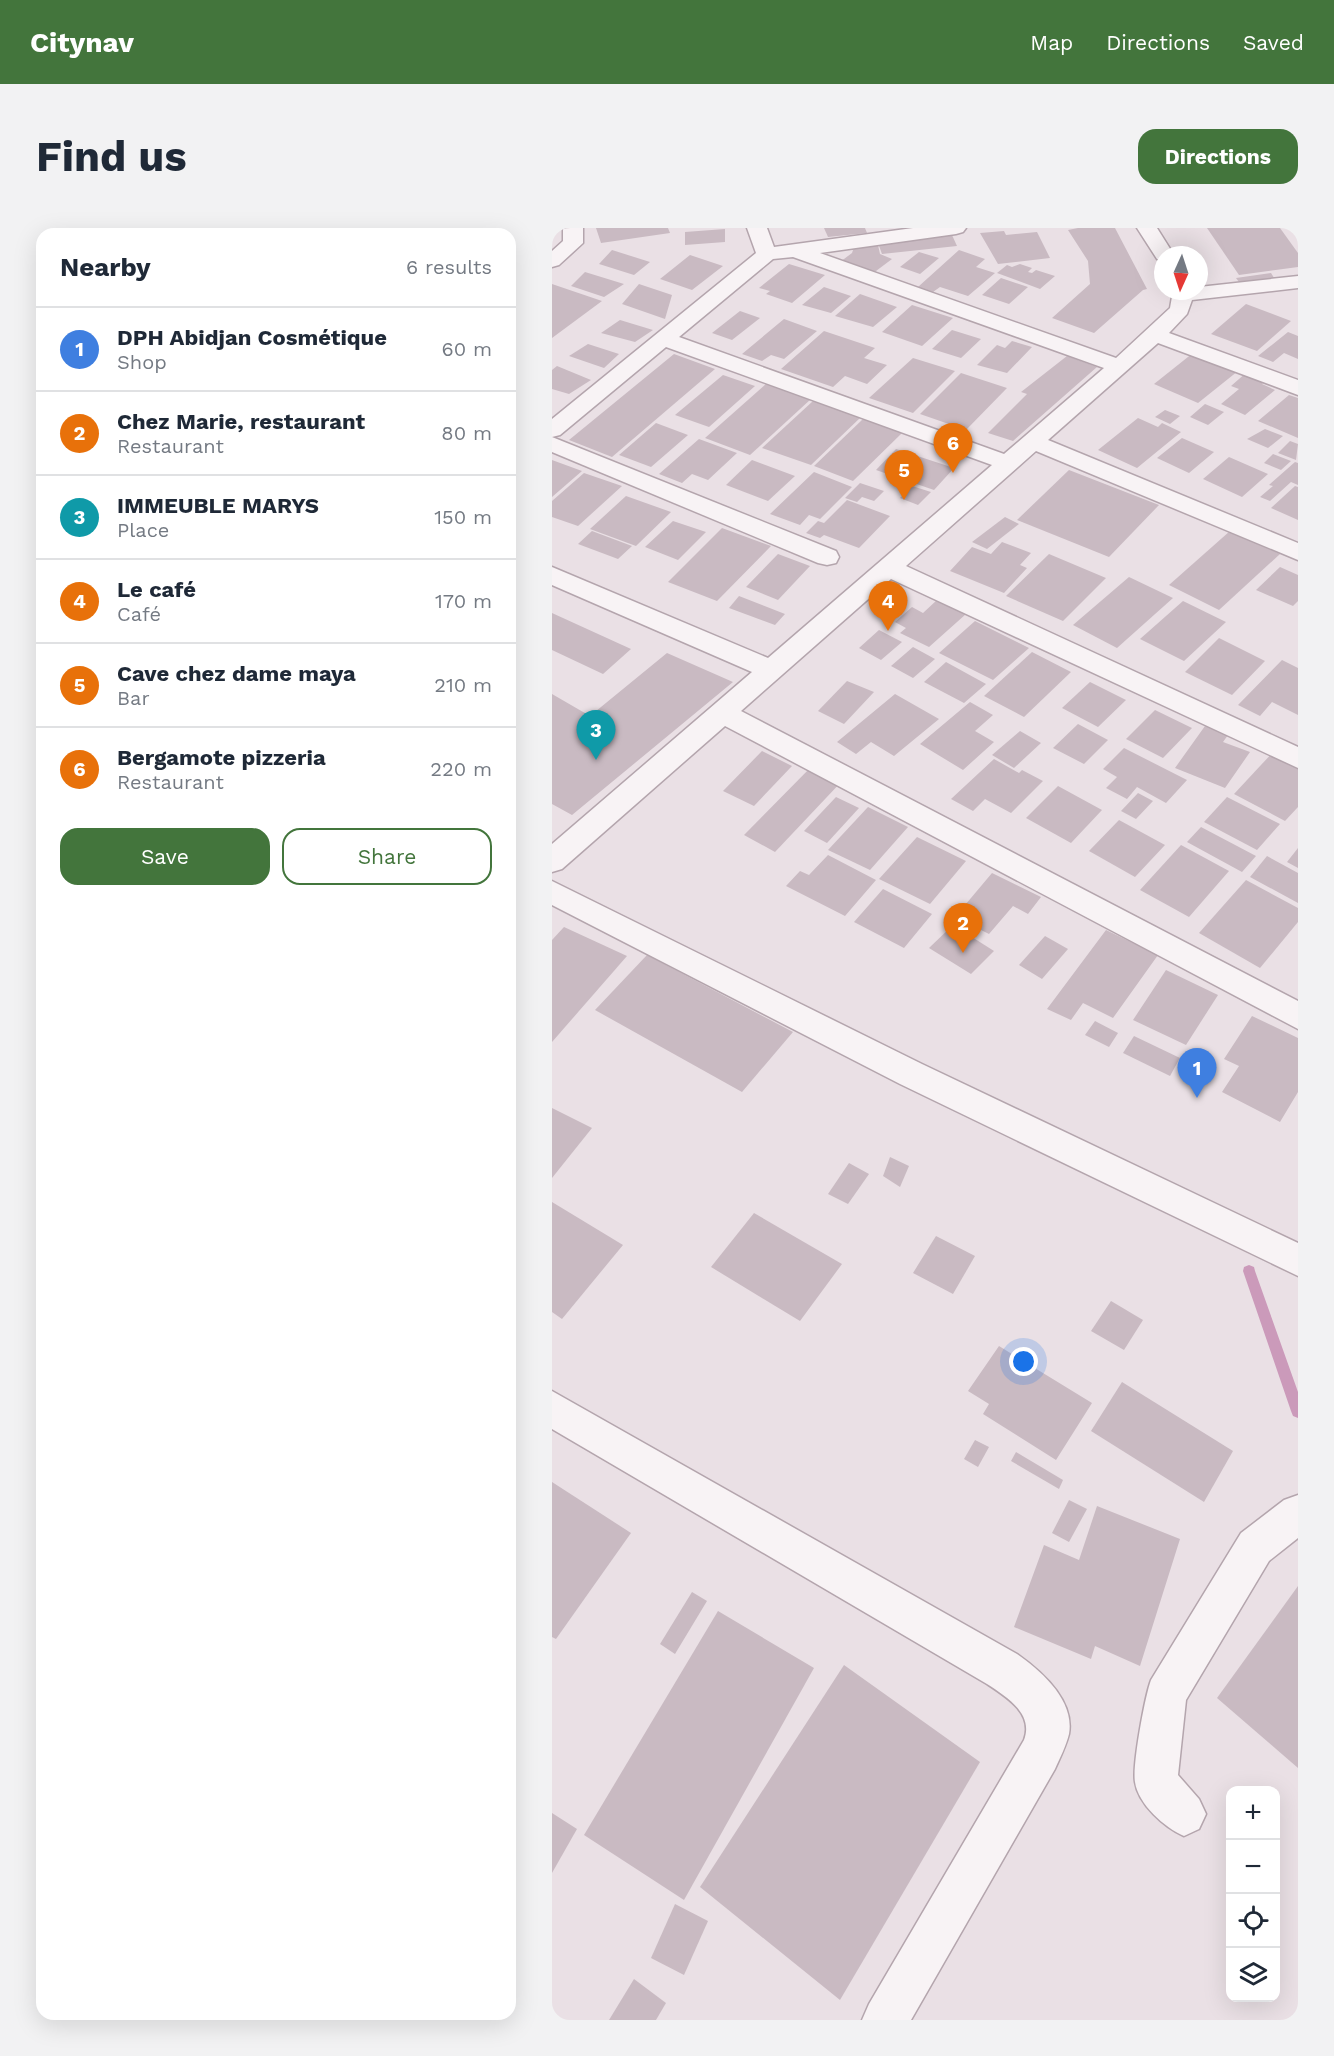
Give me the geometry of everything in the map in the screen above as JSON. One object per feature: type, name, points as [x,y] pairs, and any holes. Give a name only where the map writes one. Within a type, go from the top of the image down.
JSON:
[{"type":"street","points":[[552,261],[573,243],[573,228]]},
{"type":"street","points":[[757,228],[767,254]]},
{"type":"street","points":[[552,430],[767,254],[956,228]]},
{"type":"street","points":[[1147,228],[1158,246]]},
{"type":"street","points":[[794,250],[1119,366]]},
{"type":"street","points":[[1208,291],[1298,282]]},
{"type":"street","points":[[552,861],[1155,335],[1180,310],[1182,300]]},
{"type":"street","points":[[1155,335],[1298,388]]},
{"type":"street","points":[[664,339],[1008,463]]},
{"type":"street","points":[[1033,442],[1298,552]]},
{"type":"street","points":[[552,444],[827,557]]},
{"type":"street","points":[[889,568],[1298,758]]},
{"type":"street","points":[[552,575],[772,670]]},
{"type":"street","points":[[723,713],[1298,1016]]},
{"type":"street","points":[[552,892],[911,1074],[1298,1260]]},
{"type":"street","points":[[552,1409],[1002,1669],[1025,1685],[1042,1708],[1048,1730],[1040,1754],[885,2020]]},
{"type":"street","points":[[1184,1814],[1156,1782],[1166,1695],[1256,1547],[1298,1514]]},
{"type":"building","points":[[596,228],[668,228],[670,233],[601,243]]},
{"type":"building","points":[[824,228],[865,228],[867,233],[828,237]]},
{"type":"building","points":[[1115,228],[1147,289],[1094,333],[1052,318],[1090,284],[1088,261],[1068,230]]},
{"type":"building","points":[[1207,228],[1280,228],[1298,253],[1298,267],[1239,275]]},
{"type":"building","points":[[725,229],[725,242],[685,245],[685,232]]},
{"type":"building","points":[[1004,231],[1006,235],[1037,232],[1050,258],[998,264],[980,233]]},
{"type":"building","points":[[952,235],[957,246],[882,254],[878,243]]},
{"type":"building","points":[[855,244],[878,245],[880,254],[892,259],[872,274],[840,262],[852,253]]},
{"type":"building","points":[[612,250],[650,262],[634,275],[599,264]]},
{"type":"building","points":[[959,250],[985,259],[976,267],[995,273],[968,296],[940,287],[933,292],[918,287]]},
{"type":"building","points":[[919,252],[939,258],[920,274],[900,267]]},
{"type":"building","points":[[690,255],[723,266],[692,290],[660,279]]},
{"type":"building","points":[[789,264],[825,275],[792,303],[766,294],[770,291],[759,288]]},
{"type":"building","points":[[1020,264],[1032,268],[1028,272],[1032,273],[1036,270],[1055,276],[1040,289],[997,273],[1007,265],[1012,267]]},
{"type":"building","points":[[585,272],[624,284],[604,297],[571,286]]},
{"type":"building","points":[[1271,273],[1276,281],[1242,286],[1236,278]]},
{"type":"building","points":[[1001,278],[1028,287],[1009,304],[982,295]]},
{"type":"building","points":[[552,284],[602,301],[552,338]]},
{"type":"building","points":[[639,284],[672,295],[665,319],[622,304]]},
{"type":"building","points":[[824,287],[851,296],[831,313],[802,305]]},
{"type":"building","points":[[860,294],[897,307],[873,327],[835,316]]},
{"type":"building","points":[[1246,304],[1291,321],[1257,351],[1211,334]]},
{"type":"building","points":[[912,305],[953,318],[922,346],[882,332]]},
{"type":"building","points":[[740,311],[760,318],[732,340],[712,333]]},
{"type":"building","points":[[784,319],[817,331],[784,359],[771,355],[762,361],[742,354]]},
{"type":"building","points":[[620,320],[653,330],[635,342],[601,333]]},
{"type":"building","points":[[952,330],[981,339],[961,358],[932,349]]},
{"type":"building","points":[[824,331],[875,348],[864,358],[887,365],[867,384],[845,376],[833,387],[781,369]]},
{"type":"building","points":[[1288,332],[1298,336],[1298,359],[1284,353],[1273,362],[1258,356]]},
{"type":"building","points":[[1012,341],[1032,347],[1007,373],[977,365],[997,345],[1005,348]]},
{"type":"building","points":[[588,344],[619,354],[604,368],[569,356]]},
{"type":"building","points":[[1193,353],[1238,371],[1198,403],[1154,384]]},
{"type":"building","points":[[674,354],[715,369],[612,457],[569,440]]},
{"type":"building","points":[[1067,356],[1097,367],[1013,441],[988,433],[1027,394],[1021,392]]},
{"type":"building","points":[[913,358],[955,371],[913,413],[869,398]]},
{"type":"building","points":[[557,366],[591,380],[569,394],[552,389],[552,370]]},
{"type":"building","points":[[1247,372],[1266,380],[1262,384],[1275,390],[1245,415],[1221,404],[1239,389],[1231,386]]},
{"type":"building","points":[[961,373],[1007,388],[966,430],[920,414]]},
{"type":"building","points":[[723,375],[755,386],[709,427],[675,415]]},
{"type":"building","points":[[767,383],[811,399],[750,455],[705,438]]},
{"type":"building","points":[[1289,395],[1298,398],[1298,438],[1258,421]]},
{"type":"building","points":[[813,401],[861,417],[811,465],[762,448]]},
{"type":"building","points":[[1205,404],[1224,412],[1208,425],[1190,417]]},
{"type":"building","points":[[1165,410],[1180,416],[1170,424],[1155,417]]},
{"type":"building","points":[[1138,418],[1158,427],[1162,423],[1181,432],[1137,468],[1098,450]]},
{"type":"building","points":[[863,419],[902,433],[853,481],[814,466]]},
{"type":"building","points":[[656,423],[688,435],[651,467],[619,455]]},
{"type":"building","points":[[1265,429],[1283,436],[1268,448],[1247,439]]},
{"type":"building","points":[[1182,438],[1214,452],[1189,473],[1157,458]]},
{"type":"building","points":[[699,439],[737,453],[708,480],[692,474],[682,483],[659,474]]},
{"type":"building","points":[[1290,441],[1298,444],[1296,460],[1278,453]]},
{"type":"building","points":[[896,449],[954,468],[934,490],[876,470]]},
{"type":"building","points":[[1273,454],[1291,461],[1281,470],[1264,463]]},
{"type":"building","points":[[1229,457],[1268,474],[1242,497],[1203,479]]},
{"type":"building","points":[[552,460],[582,471],[552,497]]},
{"type":"building","points":[[752,460],[795,476],[768,501],[726,485]]},
{"type":"building","points":[[1295,462],[1298,463],[1298,485],[1291,482],[1270,501],[1260,497],[1273,486],[1269,485]]},
{"type":"building","points":[[1069,470],[1159,505],[1109,557],[1017,520]]},
{"type":"building","points":[[814,472],[852,487],[820,519],[809,515],[800,525],[770,514]]},
{"type":"building","points":[[584,473],[622,486],[578,526],[552,517],[552,501]]},
{"type":"building","points":[[860,483],[884,491],[874,501],[862,497],[857,502],[845,498]]},
{"type":"building","points":[[912,486],[931,492],[918,505],[900,498]]},
{"type":"building","points":[[1295,486],[1298,487],[1298,520],[1271,508]]},
{"type":"building","points":[[626,496],[671,512],[636,546],[590,529]]},
{"type":"building","points":[[847,500],[890,516],[859,548],[824,535],[820,538],[806,533],[818,521],[824,523]]},
{"type":"building","points":[[1005,517],[1019,524],[987,549],[972,542]]},
{"type":"building","points":[[673,521],[706,532],[678,560],[645,547]]},
{"type":"building","points":[[722,528],[771,546],[717,601],[668,582]]},
{"type":"building","points":[[592,531],[632,546],[618,559],[578,544]]},
{"type":"building","points":[[1230,531],[1280,554],[1219,610],[1169,585]]},
{"type":"building","points":[[1002,542],[1031,553],[1020,565],[1027,568],[1004,593],[950,571],[972,547],[991,554]]},
{"type":"building","points":[[778,554],[810,566],[778,600],[746,587]]},
{"type":"building","points":[[1049,554],[1106,578],[1063,621],[1006,596]]},
{"type":"building","points":[[1280,567],[1298,575],[1298,601],[1293,606],[1256,590]]},
{"type":"building","points":[[1129,577],[1173,598],[1117,648],[1073,625]]},
{"type":"building","points":[[739,596],[785,614],[775,625],[729,608]]},
{"type":"building","points":[[937,600],[966,614],[929,647],[900,633],[906,628],[895,622],[912,607],[923,613]]},
{"type":"building","points":[[1183,601],[1226,622],[1184,661],[1140,639]]},
{"type":"building","points":[[552,613],[631,649],[603,674],[552,650]]},
{"type":"building","points":[[975,621],[1029,648],[993,680],[939,653]]},
{"type":"building","points":[[879,630],[902,642],[881,660],[859,648]]},
{"type":"building","points":[[1219,638],[1265,661],[1232,695],[1185,672]]},
{"type":"building","points":[[913,647],[935,659],[913,678],[891,666]]},
{"type":"building","points":[[1032,652],[1071,672],[1024,717],[984,696]]},
{"type":"building","points":[[667,653],[733,682],[572,815],[552,804],[552,694],[590,716]]},
{"type":"building","points":[[1282,660],[1298,668],[1298,715],[1272,702],[1260,716],[1238,705]]},
{"type":"building","points":[[946,662],[986,684],[964,703],[924,682]]},
{"type":"building","points":[[847,681],[874,692],[844,724],[818,711]]},
{"type":"building","points":[[1090,682],[1126,700],[1098,727],[1062,708]]},
{"type":"building","points":[[895,694],[939,719],[894,756],[871,742],[856,754],[837,742]]},
{"type":"building","points":[[970,702],[993,715],[975,731],[994,742],[963,770],[920,744]]},
{"type":"building","points":[[1155,710],[1192,728],[1163,758],[1126,739]]},
{"type":"building","points":[[1078,724],[1108,740],[1084,764],[1053,748]]},
{"type":"building","points":[[1205,726],[1228,735],[1223,742],[1250,752],[1225,788],[1175,768]]},
{"type":"building","points":[[1020,731],[1041,743],[1014,768],[992,755]]},
{"type":"building","points":[[1124,748],[1187,780],[1166,803],[1137,787],[1127,799],[1106,788],[1117,777],[1103,769]]},
{"type":"building","points":[[762,751],[792,766],[754,806],[723,791]]},
{"type":"building","points":[[1274,751],[1298,768],[1298,807],[1285,821],[1234,794]]},
{"type":"building","points":[[994,759],[1019,773],[1022,770],[1043,781],[1011,813],[985,799],[973,811],[951,799]]},
{"type":"building","points":[[813,765],[843,780],[775,852],[744,835]]},
{"type":"building","points":[[1058,786],[1102,810],[1071,843],[1026,818]]},
{"type":"building","points":[[1138,793],[1153,801],[1136,819],[1121,811]]},
{"type":"building","points":[[836,797],[859,808],[827,843],[804,831]]},
{"type":"building","points":[[1227,797],[1280,824],[1257,850],[1204,822]]},
{"type":"building","points":[[868,807],[908,827],[870,870],[828,850]]},
{"type":"building","points":[[1119,820],[1165,845],[1135,877],[1089,851]]},
{"type":"building","points":[[1201,827],[1256,856],[1242,872],[1187,842]]},
{"type":"building","points":[[917,837],[966,861],[930,904],[879,879]]},
{"type":"building","points":[[1181,845],[1229,871],[1189,917],[1140,890]]},
{"type":"building","points":[[1298,848],[1298,868],[1287,862]]},
{"type":"building","points":[[828,855],[876,880],[845,916],[786,886],[800,871],[809,875]]},
{"type":"building","points":[[1267,856],[1298,873],[1298,903],[1250,877]]},
{"type":"building","points":[[992,873],[1041,897],[1028,914],[1013,906],[989,934],[955,917]]},
{"type":"building","points":[[1246,880],[1298,908],[1298,922],[1260,968],[1199,933]]},
{"type":"building","points":[[883,889],[932,914],[904,948],[854,922]]},
{"type":"building","points":[[953,925],[994,951],[971,974],[929,948]]},
{"type":"building","points":[[564,927],[627,956],[552,1042],[552,940]]},
{"type":"building","points":[[1106,930],[1158,955],[1113,1018],[1083,1003],[1071,1020],[1047,1009]]},
{"type":"building","points":[[1045,936],[1068,949],[1042,979],[1019,965]]},
{"type":"building","points":[[647,955],[793,1032],[742,1092],[595,1010]]},
{"type":"building","points":[[1166,970],[1218,995],[1186,1045],[1133,1020]]},
{"type":"building","points":[[1252,1016],[1298,1038],[1298,1092],[1280,1122],[1222,1092],[1239,1066],[1224,1059]]},
{"type":"building","points":[[1095,1021],[1118,1033],[1109,1047],[1085,1035]]},
{"type":"building","points":[[1134,1036],[1180,1058],[1170,1076],[1123,1053]]},
{"type":"building","points":[[552,1108],[592,1128],[552,1178]]},
{"type":"building","points":[[890,1157],[909,1166],[900,1187],[883,1176]]},
{"type":"building","points":[[849,1163],[869,1174],[848,1204],[828,1194]]},
{"type":"building","points":[[552,1202],[623,1245],[562,1319],[552,1312]]},
{"type":"building","points":[[754,1213],[842,1264],[800,1321],[711,1267]]},
{"type":"building","points":[[936,1236],[975,1256],[953,1294],[913,1273]]},
{"type":"building","points":[[1111,1301],[1143,1320],[1124,1350],[1091,1331]]},
{"type":"building","points":[[999,1346],[1092,1403],[1056,1460],[983,1414],[989,1404],[968,1391]]},
{"type":"building","points":[[1122,1382],[1233,1451],[1204,1502],[1091,1431]]},
{"type":"building","points":[[975,1440],[989,1447],[978,1467],[964,1459]]},
{"type":"building","points":[[1016,1452],[1063,1480],[1059,1489],[1011,1461]]},
{"type":"building","points":[[552,1482],[631,1533],[556,1639],[552,1637]]},
{"type":"building","points":[[1069,1500],[1087,1509],[1069,1542],[1052,1533]]},
{"type":"building","points":[[1097,1506],[1180,1539],[1140,1666],[1095,1646],[1091,1659],[1014,1627],[1044,1545],[1079,1560]]},
{"type":"building","points":[[1298,1586],[1298,1768],[1217,1698]]},
{"type":"building","points":[[692,1592],[707,1601],[675,1654],[660,1644]]},
{"type":"building","points":[[718,1611],[814,1668],[684,1900],[584,1835]]},
{"type":"building","points":[[844,1665],[980,1762],[840,2000],[700,1887]]},
{"type":"building","points":[[552,1813],[577,1829],[552,1873]]},
{"type":"building","points":[[675,1904],[708,1921],[684,1975],[651,1958]]},
{"type":"building","points":[[634,1979],[666,2003],[656,2020],[609,2020]]},
{"type":"waterway","points":[[1249,1271],[1298,1411]]},
{"type":"place","name":"Bergamote pizzeria","points":[[953,473]]},
{"type":"place","name":"Cave chez dame maya","points":[[904,500]]},
{"type":"place","name":"Le café","points":[[888,631]]},
{"type":"place","name":"IMMEUBLE MARYS","points":[[596,760]]},
{"type":"place","name":"Chez Marie, restaurant","points":[[963,953]]},
{"type":"place","name":"DPH Abidjan Cosmétique","points":[[1197,1098]]}]
